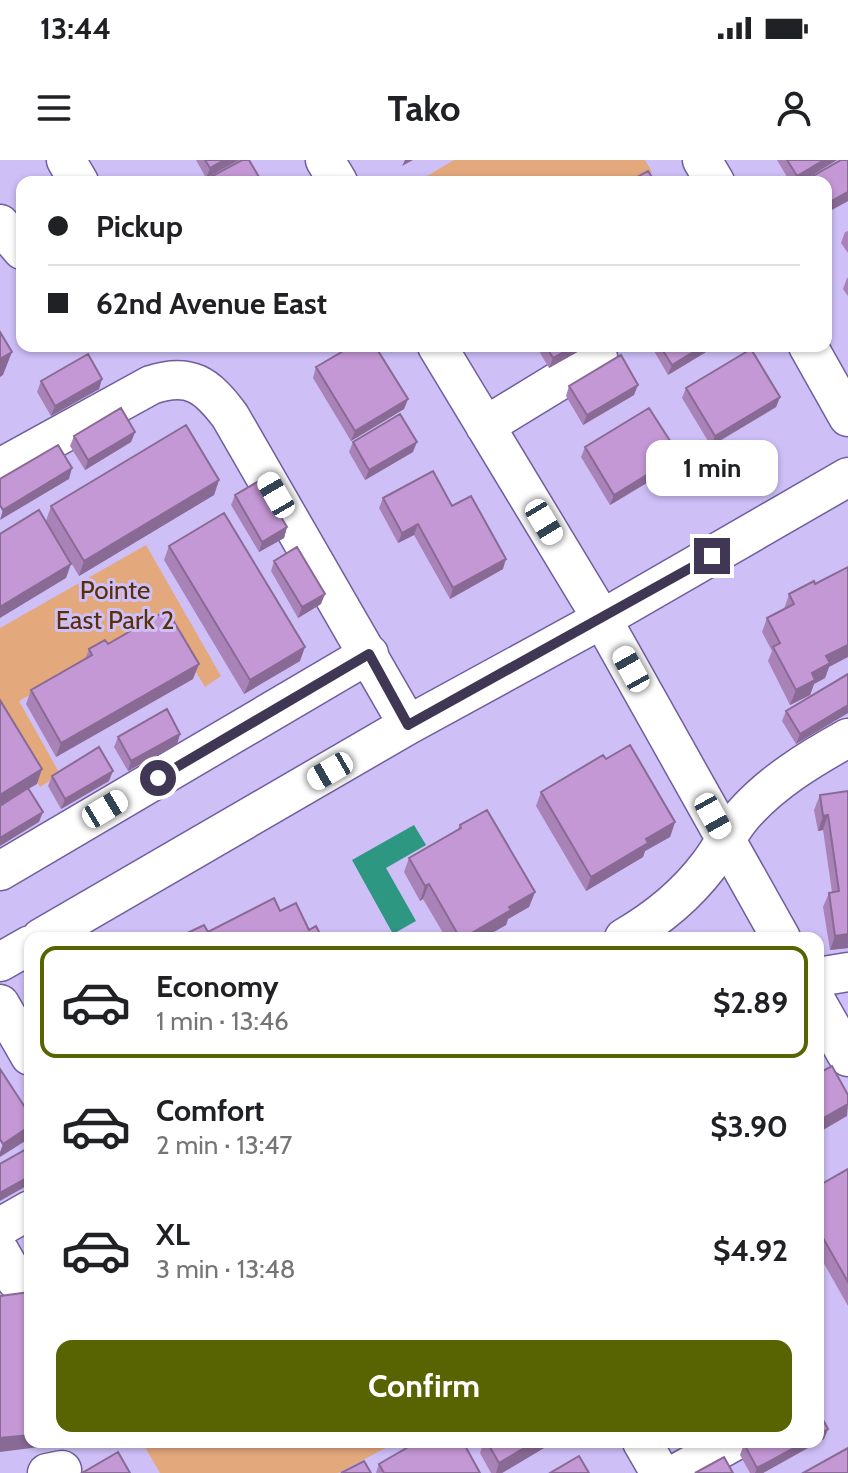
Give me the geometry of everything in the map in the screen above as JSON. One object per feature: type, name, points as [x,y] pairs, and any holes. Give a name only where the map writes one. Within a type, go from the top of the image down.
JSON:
[{"type":"street","points":[[0,224],[16,243]]},
{"type":"street","points":[[441,352],[602,619],[778,932]]},
{"type":"street","points":[[811,352],[848,417]]},
{"type":"street","points":[[485,426],[598,357]]},
{"type":"street","points":[[0,468],[151,385],[179,379],[210,392],[230,416],[408,725]]},
{"type":"street","points":[[51,932],[408,725],[602,619],[848,477]]},
{"type":"street","points":[[0,871],[369,654]]},
{"type":"street","points":[[632,932],[676,901],[708,867],[758,799],[786,777],[848,738]]},
{"type":"street","points":[[0,962],[24,948]]},
{"type":"street","points":[[824,976],[848,972]]},
{"type":"street","points":[[0,1004],[24,1046]]},
{"type":"street","points":[[824,1015],[848,1057]]},
{"type":"street","points":[[0,1227],[24,1213]]},
{"type":"street","points":[[645,1448],[660,1473]]},
{"type":"street","points":[[677,1473],[722,1448]]},
{"type":"green space","points":[[454,160],[645,160],[652,172],[646,176],[427,176]]},
{"type":"green space","name":"Pointe East Park 2","points":[[146,545],[221,676],[205,687],[164,619],[19,701],[60,774],[40,787],[0,720],[0,628]]},
{"type":"green space","points":[[145,1448],[386,1448],[338,1473],[160,1473]]},
{"type":"shaded area","points":[[414,825],[426,845],[386,868],[416,921],[392,932],[352,860]]},
{"type":"building","points":[[205,160],[224,160],[210,168]]},
{"type":"building","points":[[242,160],[249,160],[258,176],[212,176]]},
{"type":"building","points":[[787,160],[824,160],[797,176]]},
{"type":"building","points":[[841,160],[848,160],[848,192],[832,201],[832,176],[813,176]]},
{"type":"building","points":[[0,332],[12,352],[0,359]]},
{"type":"building","points":[[342,352],[379,352],[408,399],[355,431],[316,367]]},
{"type":"building","points":[[550,352],[564,352],[553,358]]},
{"type":"building","points":[[664,352],[693,352],[672,365]]},
{"type":"building","points":[[746,352],[753,352],[780,397],[715,436],[686,388]]},
{"type":"building","points":[[88,354],[102,379],[55,406],[41,381]]},
{"type":"building","points":[[621,355],[638,385],[587,415],[569,386]]},
{"type":"building","points":[[121,408],[135,432],[88,460],[74,436]]},
{"type":"building","points":[[649,408],[679,455],[614,495],[585,447]]},
{"type":"building","points":[[400,414],[417,442],[369,470],[353,442]]},
{"type":"building","points":[[186,425],[219,480],[84,561],[51,506]]},
{"type":"building","points":[[58,445],[72,468],[3,510],[0,505],[0,479]]},
{"type":"building","points":[[433,471],[452,506],[471,496],[506,559],[453,588],[418,524],[402,533],[383,498]]},
{"type":"building","points":[[259,481],[287,527],[262,542],[235,495]]},
{"type":"building","points":[[39,510],[71,564],[0,607],[0,534]]},
{"type":"building","points":[[224,513],[305,647],[250,680],[169,546]]},
{"type":"building","points":[[297,547],[325,594],[302,607],[274,561]]},
{"type":"building","points":[[848,567],[848,645],[826,656],[830,663],[812,673],[815,680],[796,690],[773,647],[780,643],[767,618],[794,604],[789,594]]},
{"type":"building","points":[[167,610],[199,664],[61,743],[31,690],[92,655],[89,649],[105,640],[108,644]]},
{"type":"building","points":[[848,674],[848,705],[800,734],[786,711]]},
{"type":"building","points":[[0,700],[42,769],[0,795]]},
{"type":"building","points":[[167,709],[180,734],[131,761],[118,737]]},
{"type":"building","points":[[630,745],[675,822],[646,839],[648,843],[591,877],[541,792],[603,755],[606,759]]},
{"type":"building","points":[[99,747],[113,771],[65,799],[52,776]]},
{"type":"building","points":[[28,788],[43,812],[0,838],[0,806]]},
{"type":"building","points":[[848,791],[848,934],[835,936],[829,893],[839,891],[828,815],[823,816],[820,795]]},
{"type":"building","points":[[487,810],[535,892],[473,932],[457,932],[429,884],[425,886],[409,858],[461,828],[460,825]]},
{"type":"building","points":[[274,898],[280,911],[296,903],[309,930],[316,926],[319,932],[208,932]]},
{"type":"building","points":[[204,925],[208,932],[189,932]]},
{"type":"building","points":[[832,1066],[848,1095],[848,1104],[824,1118],[824,1070]]},
{"type":"building","points":[[0,1069],[24,1106],[24,1130],[3,1144],[0,1139]]},
{"type":"building","points":[[24,1150],[24,1179],[0,1193],[0,1164]]},
{"type":"building","points":[[848,1169],[848,1282],[824,1240],[824,1183]]},
{"type":"building","points":[[24,1293],[24,1436],[0,1438],[0,1296]]},
{"type":"building","points":[[407,1448],[466,1448],[480,1473],[384,1473],[379,1464]]},
{"type":"building","points":[[490,1448],[524,1448],[499,1463]]},
{"type":"building","points":[[746,1448],[794,1448],[757,1468]]},
{"type":"building","points":[[848,1448],[848,1473],[803,1473]]},
{"type":"building","points":[[118,1452],[130,1473],[82,1473]]},
{"type":"building","points":[[579,1456],[589,1473],[550,1473]]},
{"type":"building","points":[[724,1457],[733,1473],[695,1473]]},
{"type":"building","points":[[364,1461],[371,1473],[341,1473]]},
{"type":"route","points":[[158,778],[369,654],[408,725],[712,556]]}]
